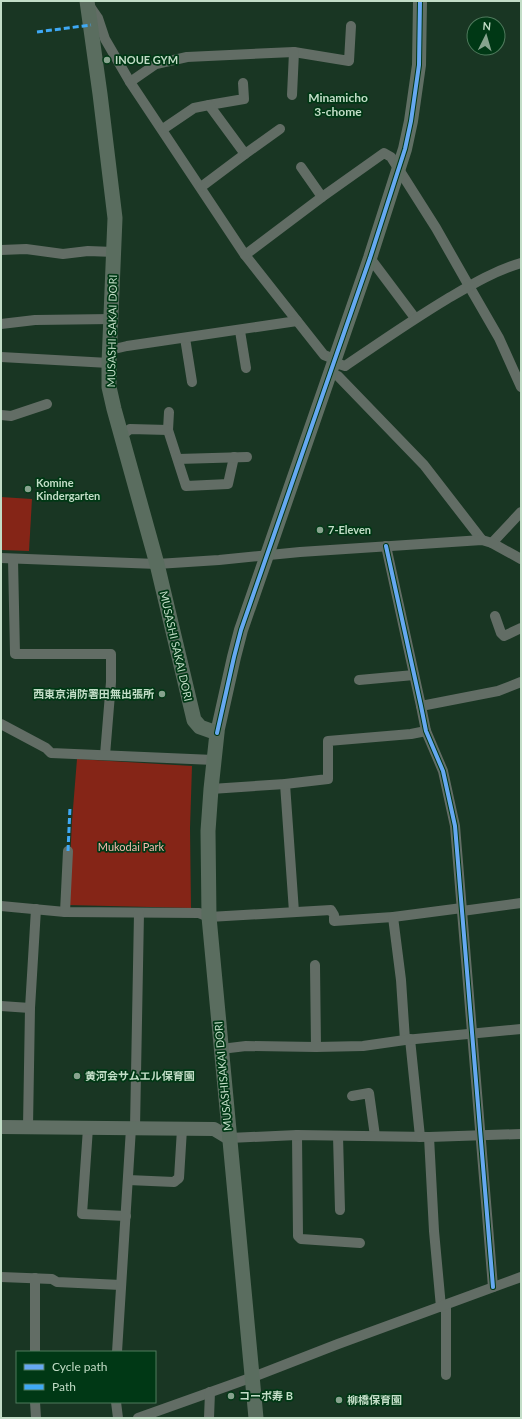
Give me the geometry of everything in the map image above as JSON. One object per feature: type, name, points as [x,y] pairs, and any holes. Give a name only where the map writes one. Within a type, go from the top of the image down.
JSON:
[{"type":"main road","name":"MUSASHI SAKAI DORI","points":[[87,2],[115,218],[109,387],[157,564],[194,720],[200,727],[217,733]]},
{"type":"main road","name":"MUSASHISAKAI DORI","points":[[217,733],[211,789],[207,859],[209,917],[256,1418]]},
{"type":"street","points":[[217,733],[234,657],[267,555],[334,368],[405,148],[419,65],[420,1]]},
{"type":"street","points":[[87,2],[98,18],[105,39],[130,82],[163,129],[246,255],[324,356],[424,465],[482,540]]},
{"type":"street","points":[[130,82],[156,64],[187,57],[294,52],[349,61],[351,26]]},
{"type":"street","points":[[292,95],[294,52]]},
{"type":"street","points":[[163,129],[194,108],[244,99],[243,83]]},
{"type":"street","points":[[209,105],[245,154]]},
{"type":"street","points":[[201,187],[280,129]]},
{"type":"street","points":[[246,255],[322,197],[384,153],[391,157],[436,228],[499,338],[521,387]]},
{"type":"street","points":[[301,167],[322,197]]},
{"type":"street","points":[[1,250],[26,249],[63,254],[114,252]]},
{"type":"street","points":[[370,258],[415,318]]},
{"type":"street","points":[[334,368],[345,366],[415,318],[469,286],[500,270],[521,264]]},
{"type":"street","points":[[1,324],[35,320],[111,319]]},
{"type":"street","points":[[1,357],[109,357],[127,346],[298,322]]},
{"type":"street","points":[[240,331],[246,368]]},
{"type":"street","points":[[185,338],[192,382]]},
{"type":"street","points":[[1,416],[11,416],[47,404]]},
{"type":"street","points":[[169,412],[168,430],[186,486],[228,484],[234,456]]},
{"type":"street","points":[[122,436],[130,429],[168,430]]},
{"type":"street","points":[[178,459],[234,456],[247,457]]},
{"type":"street","points":[[492,543],[521,512]]},
{"type":"street","points":[[1,558],[157,564],[482,540],[492,543],[521,559]]},
{"type":"street","points":[[386,546],[426,731],[443,771],[455,826],[493,1287]]},
{"type":"street","points":[[14,559],[15,654],[111,654],[111,682],[105,755]]},
{"type":"street","points":[[495,616],[501,633],[504,636],[521,628]]},
{"type":"street","points":[[358,680],[414,675]]},
{"type":"street","points":[[421,706],[498,692],[521,682]]},
{"type":"street","points":[[1,724],[46,748],[51,753],[214,760]]},
{"type":"street","points":[[211,789],[288,784],[328,779],[328,741],[411,734],[426,731]]},
{"type":"street","points":[[288,784],[294,912]]},
{"type":"street","points":[[65,912],[68,851]]},
{"type":"street","points":[[1,906],[65,912],[199,913],[209,917],[331,910],[334,915],[334,921],[393,917],[521,903]]},
{"type":"street","points":[[28,1128],[30,1008],[36,909]]},
{"type":"street","points":[[117,1351],[128,1180],[133,1128],[139,913]]},
{"type":"street","points":[[393,917],[408,1039],[420,1121],[425,1137],[443,1306],[446,1375]]},
{"type":"street","points":[[315,965],[316,1047]]},
{"type":"street","points":[[1,1006],[30,1008]]},
{"type":"street","points":[[221,1049],[246,1046],[363,1046],[408,1039],[521,1029]]},
{"type":"street","points":[[352,1096],[369,1093],[375,1136]]},
{"type":"street","points":[[1,1127],[214,1129],[229,1138],[297,1135],[425,1137],[521,1134]]},
{"type":"street","points":[[88,1128],[82,1214],[126,1216]]},
{"type":"street","points":[[128,1180],[174,1182],[179,1178],[182,1128]]},
{"type":"street","points":[[297,1135],[298,1236],[301,1239],[360,1242]]},
{"type":"street","points":[[338,1136],[340,1210]]},
{"type":"street","points":[[138,1418],[253,1377],[521,1276]]},
{"type":"street","points":[[1,1277],[52,1279],[57,1282],[121,1285]]},
{"type":"street","points":[[35,1278],[35,1351]]},
{"type":"street","points":[[209,1418],[210,1392]]},
{"type":"street","points":[[35,1403],[36,1418]]},
{"type":"street","points":[[116,1403],[118,1418]]},
{"type":"green space","points":[[1,497],[32,499],[29,551],[1,550]]},
{"type":"green space","name":"Mukodai Park","points":[[77,759],[192,766],[190,828],[191,908],[68,905]]},
{"type":"marked path","points":[[37,32],[91,25]]},
{"type":"marked path","points":[[68,851],[70,807]]},
{"type":"cycle path","points":[[217,733],[241,630],[370,258],[405,149],[411,121],[419,65],[420,1]]},
{"type":"cycle path","points":[[386,546],[426,731],[443,771],[455,826],[493,1287]]},
{"type":"place","name":"INOUE GYM","points":[[107,60]]},
{"type":"place","name":"Komine Kindergarten","points":[[28,489]]},
{"type":"place","name":"7-Eleven","points":[[320,530]]},
{"type":"place","name":"西東京消防署田無出張所","points":[[162,694]]},
{"type":"place","name":"黄河会サムエル保育園","points":[[77,1076]]},
{"type":"place","name":"コーポ寿 B","points":[[231,1396]]},
{"type":"place","name":"柳橋保育園","points":[[339,1400]]},
{"type":"district","name":"Minamicho 3-chome","points":[[338,105]]}]
